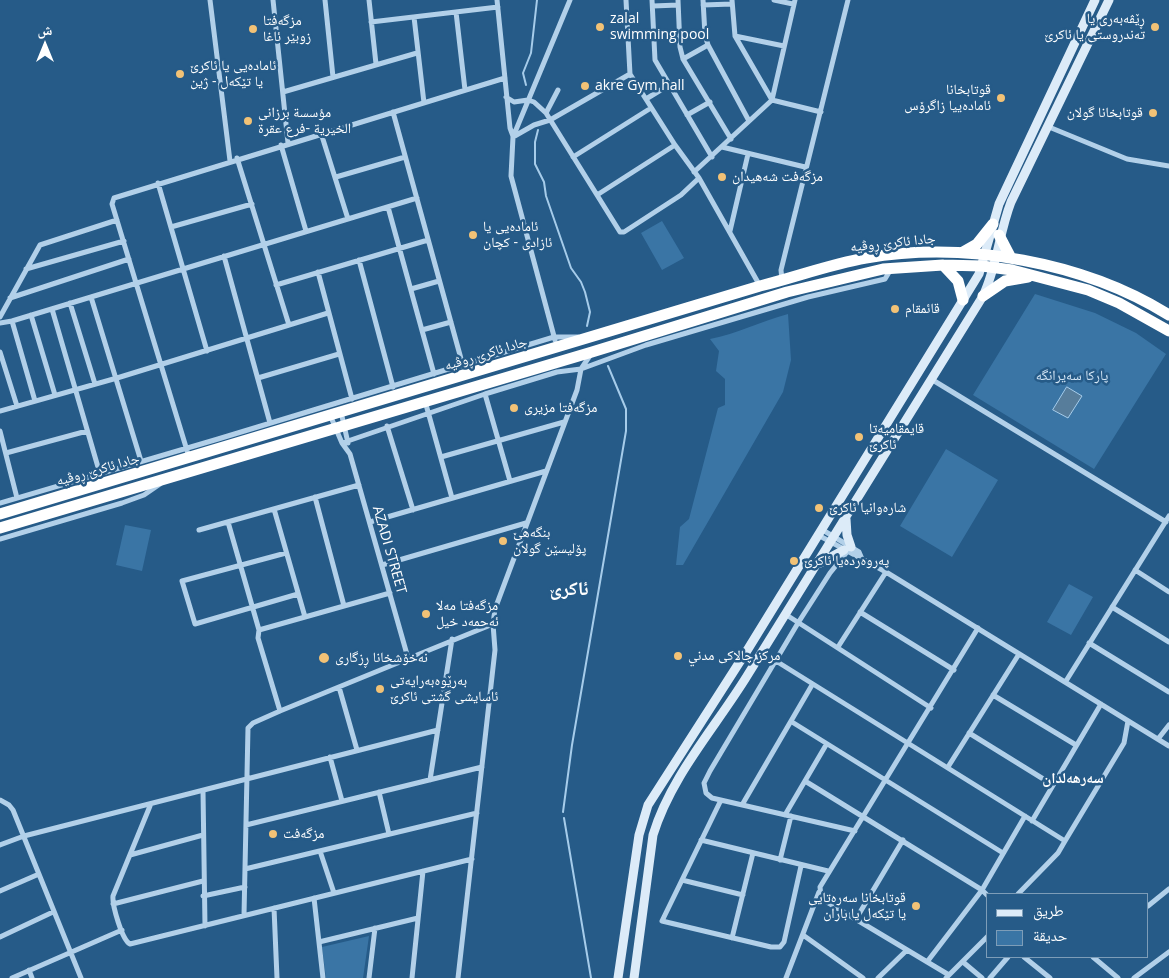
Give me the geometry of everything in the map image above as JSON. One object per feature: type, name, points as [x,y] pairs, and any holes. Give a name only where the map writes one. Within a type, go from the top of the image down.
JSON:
[{"type":"highway","points":[[962,253],[977,244],[993,224]]},
{"type":"highway","points":[[999,235],[1011,258]]},
{"type":"highway","name":"جادا ئاکرێ ڕوڤیە","points":[[0,514],[188,453],[255,433],[335,413],[555,343],[586,339],[760,286],[868,258],[906,253],[962,253],[989,261]]},
{"type":"highway","points":[[989,261],[1011,258],[1046,264],[1122,290],[1169,315]]},
{"type":"highway","points":[[989,261],[1035,277],[1088,290],[1120,303],[1169,331]]},
{"type":"highway","name":"جادا ئاکرێ ڕوڤیە","points":[[0,528],[62,515],[166,478],[592,352],[734,314],[832,280],[891,268],[989,261]]},
{"type":"highway","points":[[943,265],[958,281],[963,300]]},
{"type":"highway","points":[[983,296],[1005,280],[1035,277]]},
{"type":"main road","points":[[634,978],[653,835],[658,816],[675,784],[746,678],[983,296],[990,282],[989,261],[993,224],[999,204],[1095,0]]},
{"type":"main road","points":[[618,978],[629,893],[643,815],[669,770],[989,261],[1010,202],[1049,128],[1109,0]]},
{"type":"main road","points":[[1073,47],[1084,53]]},
{"type":"main road","points":[[901,400],[913,407]]},
{"type":"main road","points":[[814,568],[830,556],[848,550],[846,517]]},
{"type":"main road","points":[[733,671],[746,678]]},
{"type":"street","points":[[210,0],[230,160]]},
{"type":"street","points":[[273,0],[288,143]]},
{"type":"street","points":[[325,0],[333,77]]},
{"type":"street","points":[[369,0],[376,64]]},
{"type":"street","points":[[497,0],[506,97],[513,137]]},
{"type":"street","points":[[255,433],[270,423],[434,374],[555,343],[512,176],[510,154],[513,137],[570,0]]},
{"type":"street","points":[[626,0],[630,74],[675,145],[699,178],[760,286]]},
{"type":"street","points":[[694,172],[772,100],[794,2],[774,0]]},
{"type":"street","points":[[782,280],[781,270],[805,167],[821,112],[848,0]]},
{"type":"street","points":[[749,121],[708,45],[705,35],[703,3],[732,2],[735,36],[772,100],[821,112]]},
{"type":"street","points":[[712,157],[655,60],[652,3],[678,3],[680,47],[683,59],[731,139]]},
{"type":"street","points":[[371,22],[498,7]]},
{"type":"street","points":[[456,12],[465,90]]},
{"type":"street","points":[[414,17],[424,103]]},
{"type":"street","points":[[735,36],[784,46]]},
{"type":"street","points":[[683,59],[708,45]]},
{"type":"street","points":[[282,92],[417,53]]},
{"type":"street","points":[[513,137],[534,125],[550,120],[630,74]]},
{"type":"street","points":[[0,503],[141,462],[188,453],[112,204],[114,198],[230,160],[505,78]]},
{"type":"street","points":[[646,99],[669,86]]},
{"type":"street","points":[[546,113],[558,90]]},
{"type":"street","points":[[506,97],[514,102],[528,100],[534,102],[546,113],[622,232],[681,195],[699,178]]},
{"type":"street","points":[[687,115],[710,102]]},
{"type":"street","points":[[573,157],[651,108]]},
{"type":"street","points":[[393,112],[463,366]]},
{"type":"street","points":[[1049,128],[1127,159],[1169,166]]},
{"type":"street","points":[[321,133],[348,219]]},
{"type":"street","points":[[281,145],[306,231]]},
{"type":"street","points":[[597,195],[675,145]]},
{"type":"street","points":[[722,148],[805,167]]},
{"type":"street","points":[[730,231],[748,154]]},
{"type":"street","points":[[336,177],[405,157]]},
{"type":"street","points":[[237,158],[289,325]]},
{"type":"street","points":[[158,183],[206,351]]},
{"type":"street","points":[[0,323],[12,321],[417,198]]},
{"type":"street","points":[[171,227],[252,204]]},
{"type":"street","points":[[388,207],[434,374]]},
{"type":"street","points":[[0,317],[36,249],[42,243],[117,220]]},
{"type":"street","points":[[276,285],[428,240]]},
{"type":"street","points":[[25,269],[124,242]]},
{"type":"street","points":[[224,256],[270,423]]},
{"type":"street","points":[[10,298],[129,259]]},
{"type":"street","points":[[359,260],[393,387]]},
{"type":"street","points":[[318,272],[352,399]]},
{"type":"street","points":[[411,289],[440,281]]},
{"type":"street","points":[[91,297],[141,462]]},
{"type":"street","points":[[70,303],[95,384]]},
{"type":"street","points":[[52,309],[100,474]]},
{"type":"street","points":[[0,411],[161,365],[328,313]]},
{"type":"street","points":[[345,442],[387,426],[485,394],[557,372],[581,369],[734,314]]},
{"type":"street","points":[[31,315],[56,395]]},
{"type":"street","points":[[12,321],[35,401]]},
{"type":"street","points":[[422,330],[451,322]]},
{"type":"street","points":[[0,352],[17,406]]},
{"type":"street","points":[[458,978],[496,650],[493,624],[495,609],[577,390],[581,369],[592,352]]},
{"type":"street","points":[[258,378],[339,354]]},
{"type":"street","points":[[572,358],[581,369]]},
{"type":"street","points":[[931,379],[1166,522]]},
{"type":"street","points":[[485,394],[510,481]]},
{"type":"street","points":[[425,401],[452,498]]},
{"type":"street","name":"AZADI STREET","points":[[335,413],[348,448],[408,658]]},
{"type":"street","name":"AZADI STREET","points":[[335,413],[345,442]]},
{"type":"street","points":[[441,457],[564,422]]},
{"type":"street","points":[[387,426],[412,510]]},
{"type":"street","points":[[0,431],[17,498]]},
{"type":"street","points":[[6,453],[87,431]]},
{"type":"street","points":[[370,522],[546,471]]},
{"type":"street","points":[[199,530],[359,485]]},
{"type":"street","points":[[315,497],[344,606]]},
{"type":"street","points":[[274,509],[305,617]]},
{"type":"street","points":[[0,539],[62,515]]},
{"type":"street","points":[[1066,681],[1169,516]]},
{"type":"street","points":[[228,522],[259,630],[258,638],[280,711]]},
{"type":"street","points":[[382,565],[526,523]]},
{"type":"street","points":[[820,532],[848,550],[859,552],[862,560],[886,572],[1066,681],[1169,746]]},
{"type":"street","points":[[848,550],[830,573],[798,623],[706,777],[704,787],[706,794],[721,800],[855,831]]},
{"type":"street","points":[[286,553],[182,581],[195,624],[298,594]]},
{"type":"street","points":[[1135,570],[1169,592]]},
{"type":"street","points":[[838,647],[886,572]]},
{"type":"street","points":[[259,630],[390,593]]},
{"type":"street","points":[[1112,607],[1169,642]]},
{"type":"street","points":[[860,612],[954,670]]},
{"type":"street","points":[[785,614],[931,708]]},
{"type":"street","points":[[244,915],[248,728],[253,723],[280,711],[493,624]]},
{"type":"street","points":[[786,978],[820,892],[821,883],[931,708],[978,628]]},
{"type":"street","points":[[430,780],[452,640]]},
{"type":"street","points":[[1089,643],[1169,692]]},
{"type":"street","points":[[948,768],[1019,654]]},
{"type":"street","points":[[776,661],[1066,841]]},
{"type":"street","points":[[742,805],[812,685]]},
{"type":"street","points":[[339,687],[356,750]]},
{"type":"street","points":[[993,695],[1076,746]]},
{"type":"street","points":[[1032,820],[1101,704]]},
{"type":"street","points":[[1020,893],[1058,853],[1066,841],[1124,743],[1128,721]]},
{"type":"street","points":[[792,722],[826,745],[1003,853]]},
{"type":"street","points":[[1158,739],[1169,725]]},
{"type":"street","points":[[0,845],[24,836],[150,806],[356,750],[438,730]]},
{"type":"street","points":[[969,733],[1053,785]]},
{"type":"street","points":[[780,860],[788,816],[805,781],[826,745]]},
{"type":"street","points":[[330,757],[342,801]]},
{"type":"street","points":[[246,825],[482,767]]},
{"type":"street","points":[[805,781],[903,840],[986,894]]},
{"type":"street","points":[[203,791],[203,896],[205,926]]},
{"type":"street","points":[[379,792],[389,834]]},
{"type":"street","points":[[0,800],[9,805],[13,810],[52,912],[81,978]]},
{"type":"street","points":[[721,800],[662,921],[771,947],[782,945],[801,866]]},
{"type":"street","points":[[150,806],[114,892],[114,904],[124,940],[130,944],[472,859]]},
{"type":"street","points":[[245,870],[477,813]]},
{"type":"street","points":[[927,962],[982,890],[1025,816]]},
{"type":"street","points":[[130,855],[203,835]]},
{"type":"street","points":[[701,840],[828,872]]},
{"type":"street","points":[[856,919],[903,840]]},
{"type":"street","points":[[320,851],[334,893]]},
{"type":"street","points":[[732,938],[753,853]]},
{"type":"street","points":[[412,978],[423,871]]},
{"type":"street","points":[[0,891],[39,874]]},
{"type":"street","points":[[682,880],[743,895]]},
{"type":"street","points":[[114,904],[203,881]]},
{"type":"street","points":[[203,896],[245,887]]},
{"type":"street","points":[[1149,905],[1169,889]]},
{"type":"street","points":[[820,892],[827,902],[927,962],[948,977],[986,938]]},
{"type":"street","points":[[314,898],[323,978]]},
{"type":"street","points":[[274,908],[277,978]]},
{"type":"street","points":[[0,937],[52,912]]},
{"type":"street","points":[[319,942],[418,918]]},
{"type":"street","points":[[369,978],[375,928]]},
{"type":"street","points":[[12,978],[122,930]]},
{"type":"street","points":[[803,935],[863,978]]},
{"type":"street","points":[[878,978],[907,950]]},
{"type":"street","points":[[1134,978],[1169,952]]},
{"type":"street","points":[[990,978],[1007,958]]},
{"type":"street","points":[[1025,958],[1050,978]]},
{"type":"street","points":[[1094,958],[1118,978]]},
{"type":"street","points":[[962,962],[982,978]]},
{"type":"street","points":[[29,970],[32,978]]},
{"type":"green space","points":[[662,221],[684,258],[662,270],[641,233]]},
{"type":"green space","name":"پارکا سەیرانگه","points":[[1035,294],[1095,313],[1136,333],[1166,354],[1094,469],[973,395]]},
{"type":"green space","points":[[788,314],[791,360],[783,392],[683,565],[676,565],[680,527],[689,519],[718,408],[725,405],[725,379],[716,371],[719,351],[710,339]]},
{"type":"green space","points":[[946,449],[998,480],[952,557],[900,526]]},
{"type":"green space","points":[[125,525],[151,530],[142,571],[116,565]]},
{"type":"green space","points":[[1069,584],[1093,597],[1071,635],[1047,622]]},
{"type":"green space","points":[[369,936],[363,978],[326,978],[322,947]]},
{"type":"shaded area","points":[[1067,387],[1082,396],[1068,418],[1053,410]]},
{"type":"waterway","points":[[526,85],[523,73],[531,53],[537,0]]},
{"type":"waterway","points":[[538,130],[535,142],[535,164],[544,182],[546,196],[571,268],[581,282],[585,292],[590,312],[587,326]]},
{"type":"waterway","points":[[563,812],[572,745],[626,431],[626,409],[608,366]]},
{"type":"waterway","points":[[564,818],[591,978]]},
{"type":"place","name":"zalal swimming pool","points":[[600,27]]},
{"type":"place","name":"ڕێڤەبەری یا تەندروستی یا ئاکرێ","points":[[1155,27]]},
{"type":"place","name":"مزگەفتا زوبێر ئاغا","points":[[253,29]]},
{"type":"place","name":"ئامادەیی یا ئاکرێ یا تێکەل - ژین","points":[[180,74]]},
{"type":"place","name":"akre Gym hall","points":[[585,86]]},
{"type":"place","name":"قوتابخانا ئامادەییا زاگرۆس","points":[[1001,98]]},
{"type":"place","name":"قوتابخانا گولان","points":[[1153,113]]},
{"type":"place","name":"مؤسسة برزانى الخيرية -فرع عقرة","points":[[248,121]]},
{"type":"place","name":"مزگەفت شه‌هيدان","points":[[722,177]]},
{"type":"place","name":"ئامادەیی یا ئازادی - کچان","points":[[473,235]]},
{"type":"place","name":"قائمقام","points":[[895,309]]},
{"type":"place","name":"مزگەفتا مزیری","points":[[514,408]]},
{"type":"place","name":"قایمقامیەتا ئاکرێ","points":[[859,437]]},
{"type":"place","name":"شارەوانیا ئاکرێ","points":[[819,508]]},
{"type":"place","name":"بنگە‌ھێ پۆلیسێن گولان","points":[[503,541]]},
{"type":"place","name":"پەروەردەیا ئاكرێ","points":[[794,561]]},
{"type":"place","name":"مزگەفتا مەلا ئەحمەد خیل","points":[[426,614]]},
{"type":"place","name":"مركز چالاکى مدني","points":[[678,656]]},
{"type":"place","name":"نەخۆشخانا ڕزگاری","points":[[324,658]]},
{"type":"place","name":"بەرێوەبەرایەتی ئاسایشی گشتی ئاکرێ","points":[[380,689]]},
{"type":"place","name":"مزگەفت","points":[[273,834]]},
{"type":"place","name":"قوتابخانا سەرەتایی یا تێکەل یا باران","points":[[916,906]]},
{"type":"district","name":"ئاکرێ","points":[[569,590]]},
{"type":"district","name":"سەرهەلدان","points":[[1073,779]]}]
